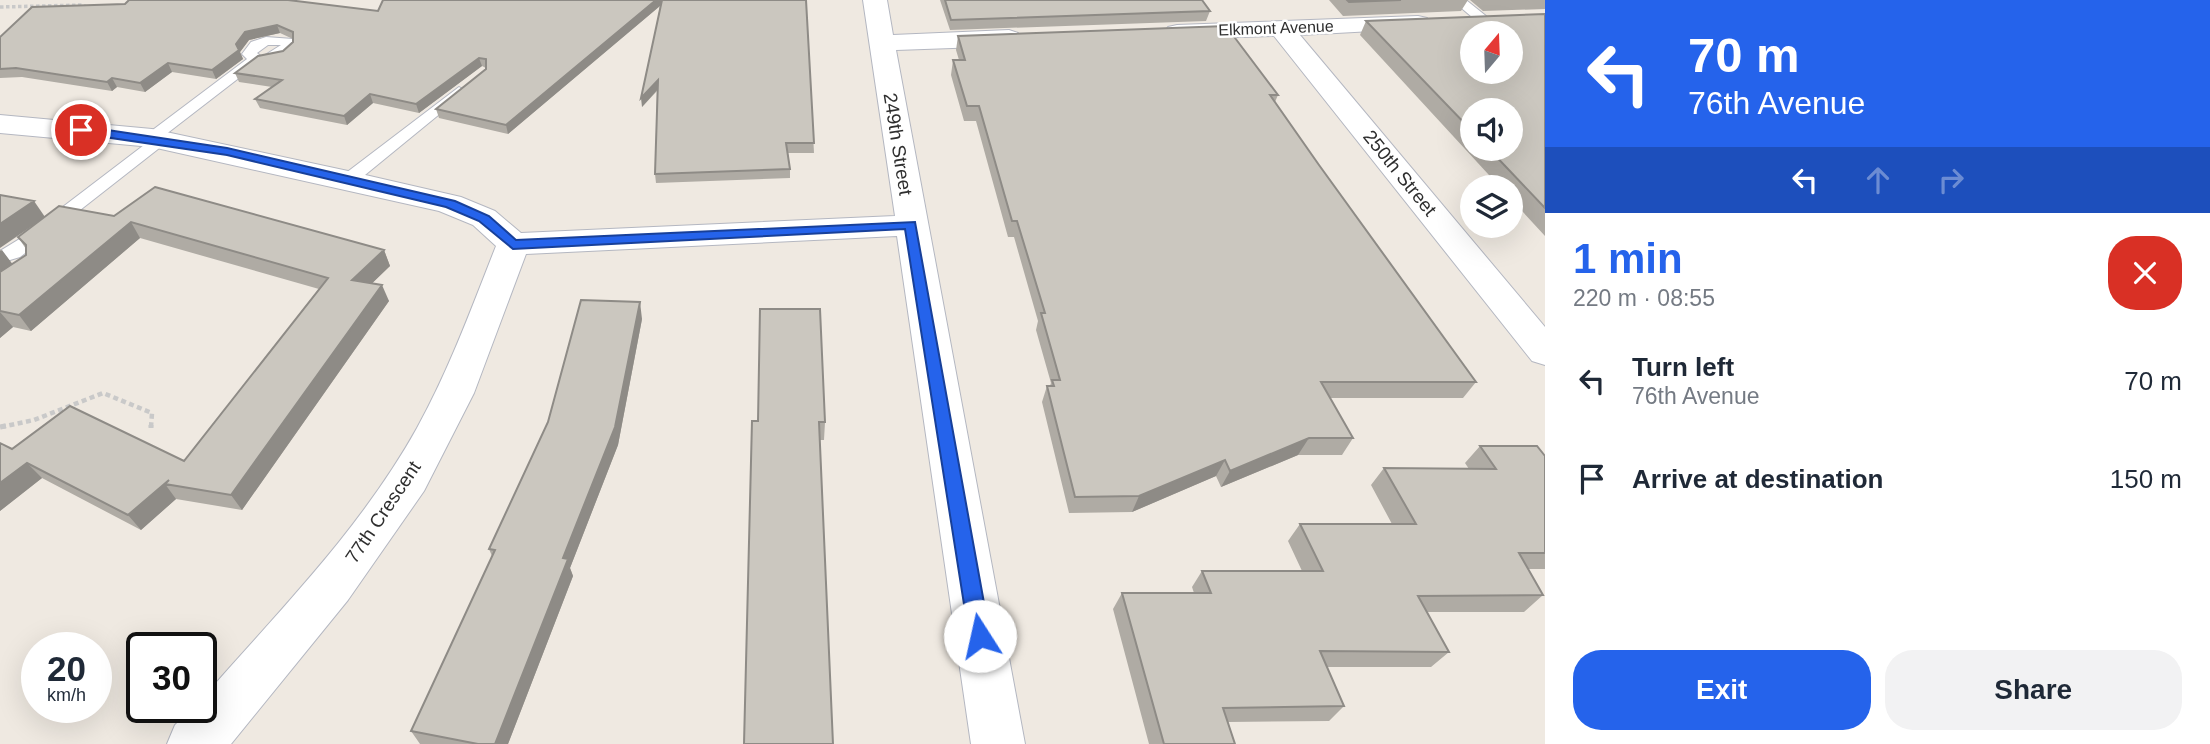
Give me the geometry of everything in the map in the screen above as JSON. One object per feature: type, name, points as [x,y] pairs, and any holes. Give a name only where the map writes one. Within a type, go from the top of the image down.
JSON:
[{"type":"street","name":"249th Street","points":[[875,0],[998,744]]},
{"type":"street","name":"Elkmont Avenue","points":[[1157,33],[1497,20]]},
{"type":"street","name":"250th Street","points":[[1281,28],[1545,352]]},
{"type":"street","points":[[881,43],[1033,37]]},
{"type":"street","points":[[0,124],[156,139],[348,180],[450,204],[484,218],[513,244],[911,225]]},
{"type":"street","name":"77th Crescent","points":[[194,744],[218,720],[364,544],[430,441],[471,357],[513,244]]},
{"type":"lane","points":[[1458,0],[1497,20]]},
{"type":"lane","points":[[28,265],[6,255],[256,60]]},
{"type":"lane","points":[[348,180],[471,81]]},
{"type":"path","points":[[0,7],[83,5],[93,12]]},
{"type":"path","points":[[0,427],[34,420],[103,393],[152,413],[151,428]]},
{"type":"building","points":[[129,0],[288,0],[378,11],[383,0],[656,0],[506,125],[436,109],[486,69],[486,59],[479,58],[416,104],[370,94],[344,116],[255,99],[282,80],[235,73],[258,56],[283,51],[293,42],[293,32],[277,25],[245,32],[236,44],[239,50],[212,70],[168,63],[140,83],[112,78],[107,82],[16,68],[0,69],[0,37],[32,7],[125,4]]},
{"type":"building","points":[[662,0],[806,0],[814,143],[786,143],[790,169],[655,174],[658,80],[641,98]]},
{"type":"building","points":[[945,0],[1202,0],[1210,11],[951,20]]},
{"type":"building","points":[[1347,0],[1401,0],[1349,2]]},
{"type":"building","points":[[1545,14],[1545,208],[1523,185],[1523,175],[1514,175],[1500,161],[1523,161],[1523,98],[1460,98],[1460,119],[1366,21]]},
{"type":"building","points":[[1226,26],[1278,95],[1270,95],[1319,165],[1476,382],[1321,382],[1353,438],[1309,438],[1230,471],[1225,460],[1139,496],[1075,497],[1047,386],[1054,386],[1052,380],[1060,380],[1041,313],[1045,313],[1017,221],[1012,221],[979,106],[967,106],[953,60],[965,60],[958,36]]},
{"type":"building","points":[[155,187],[384,250],[352,280],[382,285],[231,495],[165,484],[169,480],[128,515],[27,463],[0,483],[0,443],[12,449],[70,406],[184,461],[328,278],[131,222],[19,315],[0,311],[0,272],[26,255],[26,245],[18,237],[59,206],[114,216]]},
{"type":"building","points":[[0,195],[34,201],[0,224]]},
{"type":"building","points":[[581,300],[640,302],[615,427],[563,558],[568,559],[495,744],[478,744],[411,731],[495,550],[489,549],[548,422]]},
{"type":"building","points":[[760,309],[820,309],[825,422],[819,422],[833,744],[744,744],[752,421],[758,421]]},
{"type":"building","points":[[1480,446],[1537,446],[1545,456],[1545,553],[1519,553],[1543,595],[1418,596],[1449,652],[1320,651],[1344,706],[1223,708],[1235,744],[1164,744],[1122,593],[1211,593],[1202,571],[1323,571],[1300,524],[1416,524],[1384,468],[1496,469]]},
{"type":"route","points":[[81,130],[152,138],[227,151],[450,204],[484,218],[513,244],[911,225],[980,636]]}]
